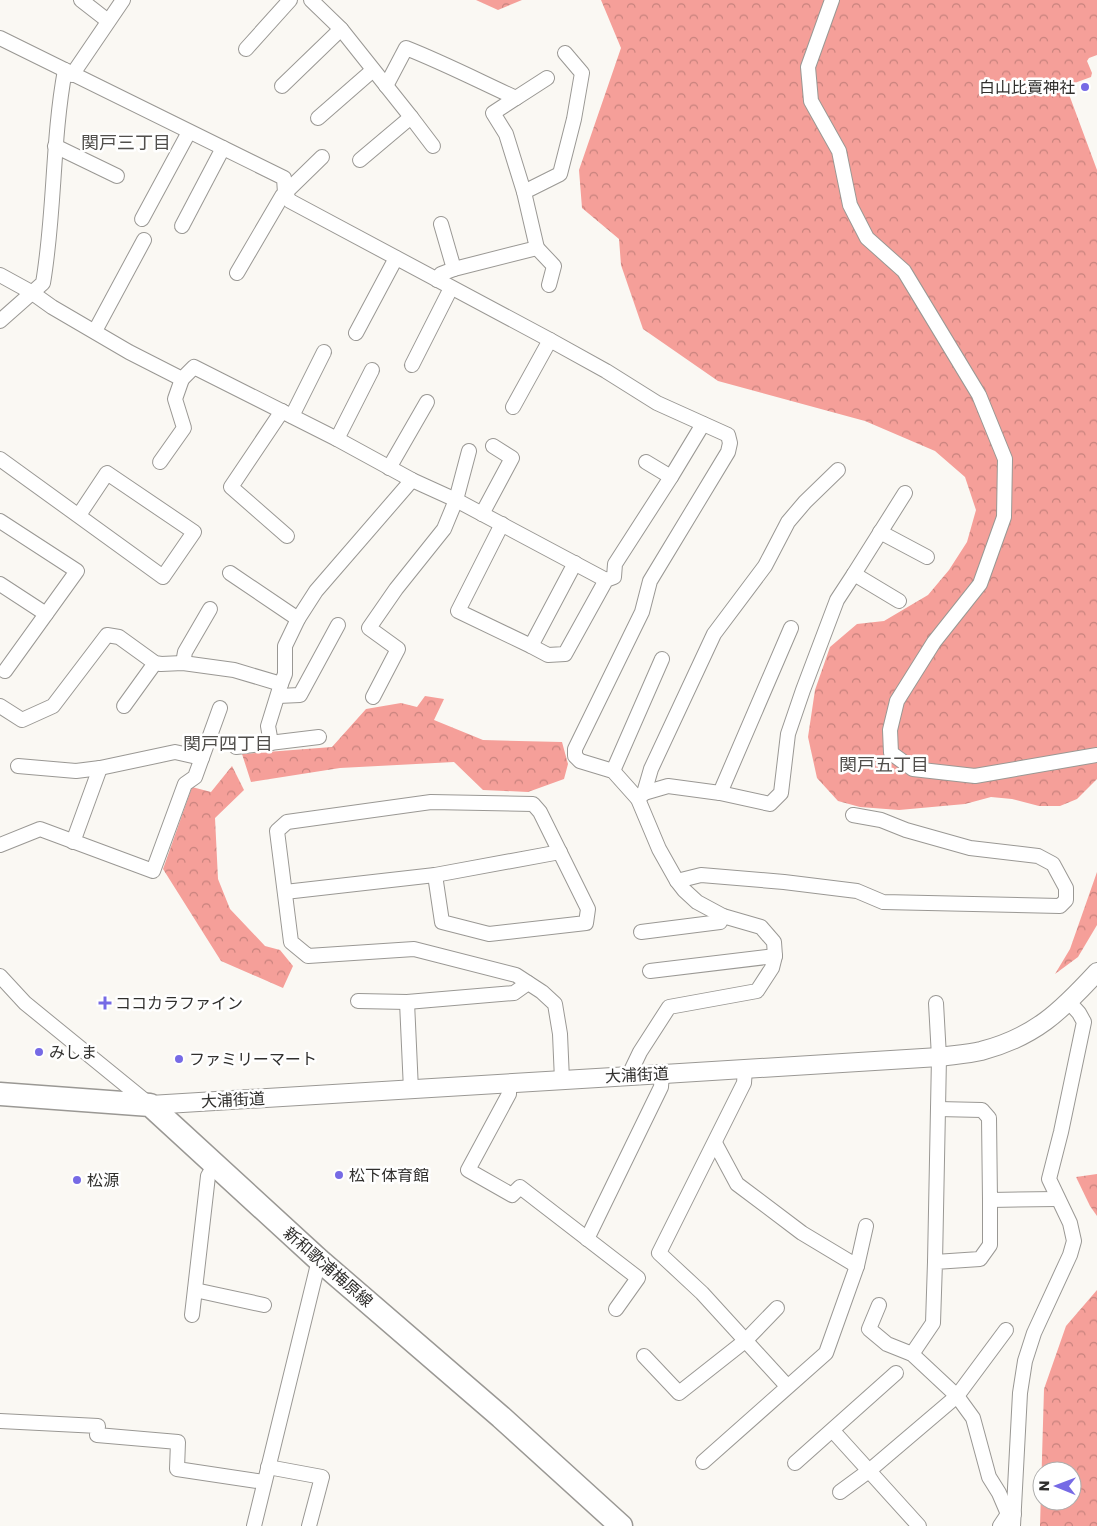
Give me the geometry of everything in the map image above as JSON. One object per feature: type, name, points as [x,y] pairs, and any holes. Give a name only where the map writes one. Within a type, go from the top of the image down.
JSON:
[{"type":"main road","points":[[0,1094],[150,1104]]},
{"type":"main road","name":"新和歌浦梅原線","points":[[150,1104],[319,1260],[501,1417],[621,1526]]},
{"type":"street","points":[[81,0],[108,21]]},
{"type":"street","points":[[0,321],[43,283],[59,101],[68,72],[123,0]]},
{"type":"street","points":[[246,49],[290,0]]},
{"type":"street","points":[[311,0],[342,29],[433,146]]},
{"type":"street","points":[[832,0],[808,67],[811,101],[839,150],[850,205],[867,238],[904,271],[979,395],[1005,460],[1004,517],[980,584],[934,642],[897,701],[890,730],[891,753],[913,769],[975,776],[1097,755]]},
{"type":"street","points":[[282,86],[342,29]]},
{"type":"street","points":[[2,42],[68,72],[284,178],[285,193],[290,201],[550,340],[606,371],[657,403],[728,435],[730,442],[728,452],[650,581],[642,612],[575,749],[576,756],[580,762],[612,771],[641,796],[659,850],[677,881],[697,902],[723,916],[762,926],[774,942],[775,956],[772,968],[757,991],[669,1007],[640,1052],[630,1075]]},
{"type":"street","points":[[386,86],[406,48],[448,64],[516,98]]},
{"type":"street","points":[[524,192],[560,174],[574,119],[582,73],[565,53]]},
{"type":"street","points":[[318,118],[373,70]]},
{"type":"street","points":[[547,78],[493,113],[506,134],[524,192],[537,248],[554,266],[550,285]]},
{"type":"street","points":[[360,160],[411,117]]},
{"type":"street","points":[[142,218],[189,132]]},
{"type":"street","points":[[55,146],[117,176]]},
{"type":"street","points":[[182,226],[223,148]]},
{"type":"street","points":[[238,273],[282,196],[322,157]]},
{"type":"street","points":[[441,224],[454,269]]},
{"type":"street","points":[[95,331],[144,240]]},
{"type":"street","points":[[437,280],[441,274],[454,269],[537,248]]},
{"type":"street","points":[[356,333],[396,258]]},
{"type":"street","points":[[0,275],[129,352],[182,379]]},
{"type":"street","points":[[412,365],[451,288]]},
{"type":"street","points":[[513,407],[550,340]]},
{"type":"street","points":[[287,536],[231,488],[287,414],[324,352]]},
{"type":"street","points":[[160,462],[184,428],[175,399],[182,379],[194,367],[337,439],[412,480],[456,500],[606,580]]},
{"type":"street","points":[[337,439],[372,370]]},
{"type":"street","points":[[389,468],[427,402]]},
{"type":"street","points":[[502,524],[458,611],[548,655],[565,654],[606,580],[614,577],[615,564],[703,424]]},
{"type":"street","points":[[482,514],[512,458],[493,446]]},
{"type":"street","points":[[372,697],[398,649],[369,628],[444,529],[456,500],[469,451]]},
{"type":"street","points":[[0,459],[163,577],[194,532],[107,473],[79,515]]},
{"type":"street","points":[[646,462],[671,477]]},
{"type":"street","points":[[641,796],[651,768],[714,634],[765,566],[788,522],[805,502],[838,470]]},
{"type":"street","points":[[271,743],[268,726],[285,674],[285,646],[298,619],[316,591],[412,480]]},
{"type":"street","points":[[641,796],[668,786],[720,792],[770,804],[781,793],[788,734],[837,600],[905,492]]},
{"type":"street","points":[[0,521],[77,571],[5,671]]},
{"type":"street","points":[[880,532],[927,557]]},
{"type":"street","points":[[531,646],[575,563]]},
{"type":"street","points":[[230,573],[298,619]]},
{"type":"street","points":[[854,574],[899,601]]},
{"type":"street","points":[[0,584],[46,614]]},
{"type":"street","points":[[183,663],[185,652],[210,609]]},
{"type":"street","points":[[0,706],[22,720],[53,706],[107,635],[119,637],[155,663],[183,663],[234,670],[279,690],[300,695],[338,625]]},
{"type":"street","points":[[720,792],[791,628]]},
{"type":"street","points":[[612,771],[662,659]]},
{"type":"street","points":[[124,706],[155,663]]},
{"type":"street","points":[[0,845],[40,830],[153,871],[185,784],[195,777],[220,708]]},
{"type":"street","points":[[236,747],[319,737]]},
{"type":"street","points":[[18,766],[76,771],[100,768],[175,752],[202,758]]},
{"type":"street","points":[[73,842],[100,768]]},
{"type":"street","points":[[435,875],[442,922],[490,934],[586,922],[588,909],[540,812],[533,804],[431,802],[287,822],[277,831],[291,942],[308,956],[414,949],[516,975],[542,992],[555,1004],[560,1034],[562,1080]]},
{"type":"street","points":[[677,881],[702,875],[784,882],[857,891],[883,902],[1060,906],[1066,900],[1066,888],[1053,864],[1038,856],[970,848],[906,830],[881,820],[853,815]]},
{"type":"street","points":[[285,892],[435,875],[560,852]]},
{"type":"street","points":[[641,932],[720,922],[723,916]]},
{"type":"street","points":[[650,971],[775,956]]},
{"type":"street","name":"大浦街道","points":[[150,1104],[411,1090],[939,1057],[980,1051],[1011,1041],[1045,1022],[1069,1002],[1097,972]]},
{"type":"street","points":[[0,976],[25,1003],[150,1104]]},
{"type":"street","points":[[358,1001],[407,1002],[514,992],[528,983]]},
{"type":"street","points":[[407,1002],[411,1090]]},
{"type":"street","points":[[1012,1518],[1020,1393],[1025,1361],[1034,1333],[1070,1256],[1074,1241],[1070,1223],[1049,1179],[1084,1022],[1069,1002]]},
{"type":"street","points":[[912,1354],[933,1322],[939,1057],[936,1003]]},
{"type":"street","points":[[745,1069],[744,1083],[659,1253],[702,1293],[787,1386]]},
{"type":"street","points":[[587,1239],[661,1087],[662,1074]]},
{"type":"street","points":[[509,1084],[509,1094],[468,1170],[512,1195],[520,1187],[638,1278],[616,1309]]},
{"type":"street","points":[[935,1262],[980,1259],[990,1245],[989,1118],[982,1110],[938,1109]]},
{"type":"street","points":[[715,1143],[737,1184],[802,1233],[857,1266]]},
{"type":"street","points":[[192,1315],[208,1176],[215,1164]]},
{"type":"street","points":[[990,1200],[1057,1199]]},
{"type":"street","points":[[704,1462],[826,1353],[857,1266],[866,1226]]},
{"type":"street","points":[[254,1526],[319,1260]]},
{"type":"street","points":[[195,1290],[264,1305]]},
{"type":"street","points":[[878,1305],[869,1329],[887,1344],[912,1354],[957,1396],[973,1418],[989,1477],[1012,1518]]},
{"type":"street","points":[[644,1356],[679,1393],[745,1341],[778,1308]]},
{"type":"street","points":[[840,1492],[870,1470],[957,1396],[1006,1330]]},
{"type":"street","points":[[795,1463],[896,1373]]},
{"type":"street","points":[[0,1421],[98,1426],[97,1435],[178,1442],[177,1469],[264,1482]]},
{"type":"street","points":[[833,1431],[919,1526]]},
{"type":"street","points":[[268,1467],[322,1477],[309,1526]]},
{"type":"street","points":[[1000,1526],[1012,1518]]},
{"type":"green space","points":[[476,0],[522,0],[498,10]]},
{"type":"green space","points":[[601,0],[1097,0],[1097,55],[1089,58],[1087,61],[1092,73],[1091,77],[1069,85],[1067,89],[1097,170],[1097,779],[1077,799],[1060,806],[1039,806],[1012,799],[991,797],[965,804],[899,810],[860,807],[838,801],[817,778],[808,737],[815,690],[830,647],[857,624],[884,621],[928,595],[949,570],[967,542],[976,510],[965,477],[935,451],[865,421],[718,381],[643,329],[621,265],[619,239],[582,208],[579,170],[621,48]]},
{"type":"green space","points":[[425,696],[444,699],[434,720],[483,740],[562,742],[568,764],[564,779],[528,792],[483,790],[454,762],[340,768],[251,782],[242,754],[332,747],[366,709],[401,703],[417,707]]},
{"type":"green space","points":[[232,766],[244,790],[215,818],[218,879],[230,909],[265,946],[280,950],[293,966],[283,988],[221,961],[163,869],[192,787],[211,792]]},
{"type":"green space","points":[[1097,872],[1097,925],[1078,957],[1055,974],[1070,949]]},
{"type":"green space","points":[[1097,1174],[1097,1216],[1076,1177]]},
{"type":"green space","points":[[1097,1290],[1097,1526],[1040,1526],[1040,1511],[1082,1511],[1082,1461],[1042,1461],[1044,1389],[1066,1326]]},
{"type":"place","name":"白山比賣神社","points":[[1085,87]]},
{"type":"place","name":"ココカラファイン","points":[[105,1003]]},
{"type":"place","name":"みしま","points":[[39,1052]]},
{"type":"place","name":"ファミリーマート","points":[[179,1059]]},
{"type":"place","name":"松下体育館","points":[[339,1175]]},
{"type":"place","name":"松源","points":[[77,1180]]},
{"type":"district","name":"関戸三丁目","points":[[126,142]]},
{"type":"district","name":"関戸四丁目","points":[[228,743]]},
{"type":"district","name":"関戸五丁目","points":[[884,764]]}]
